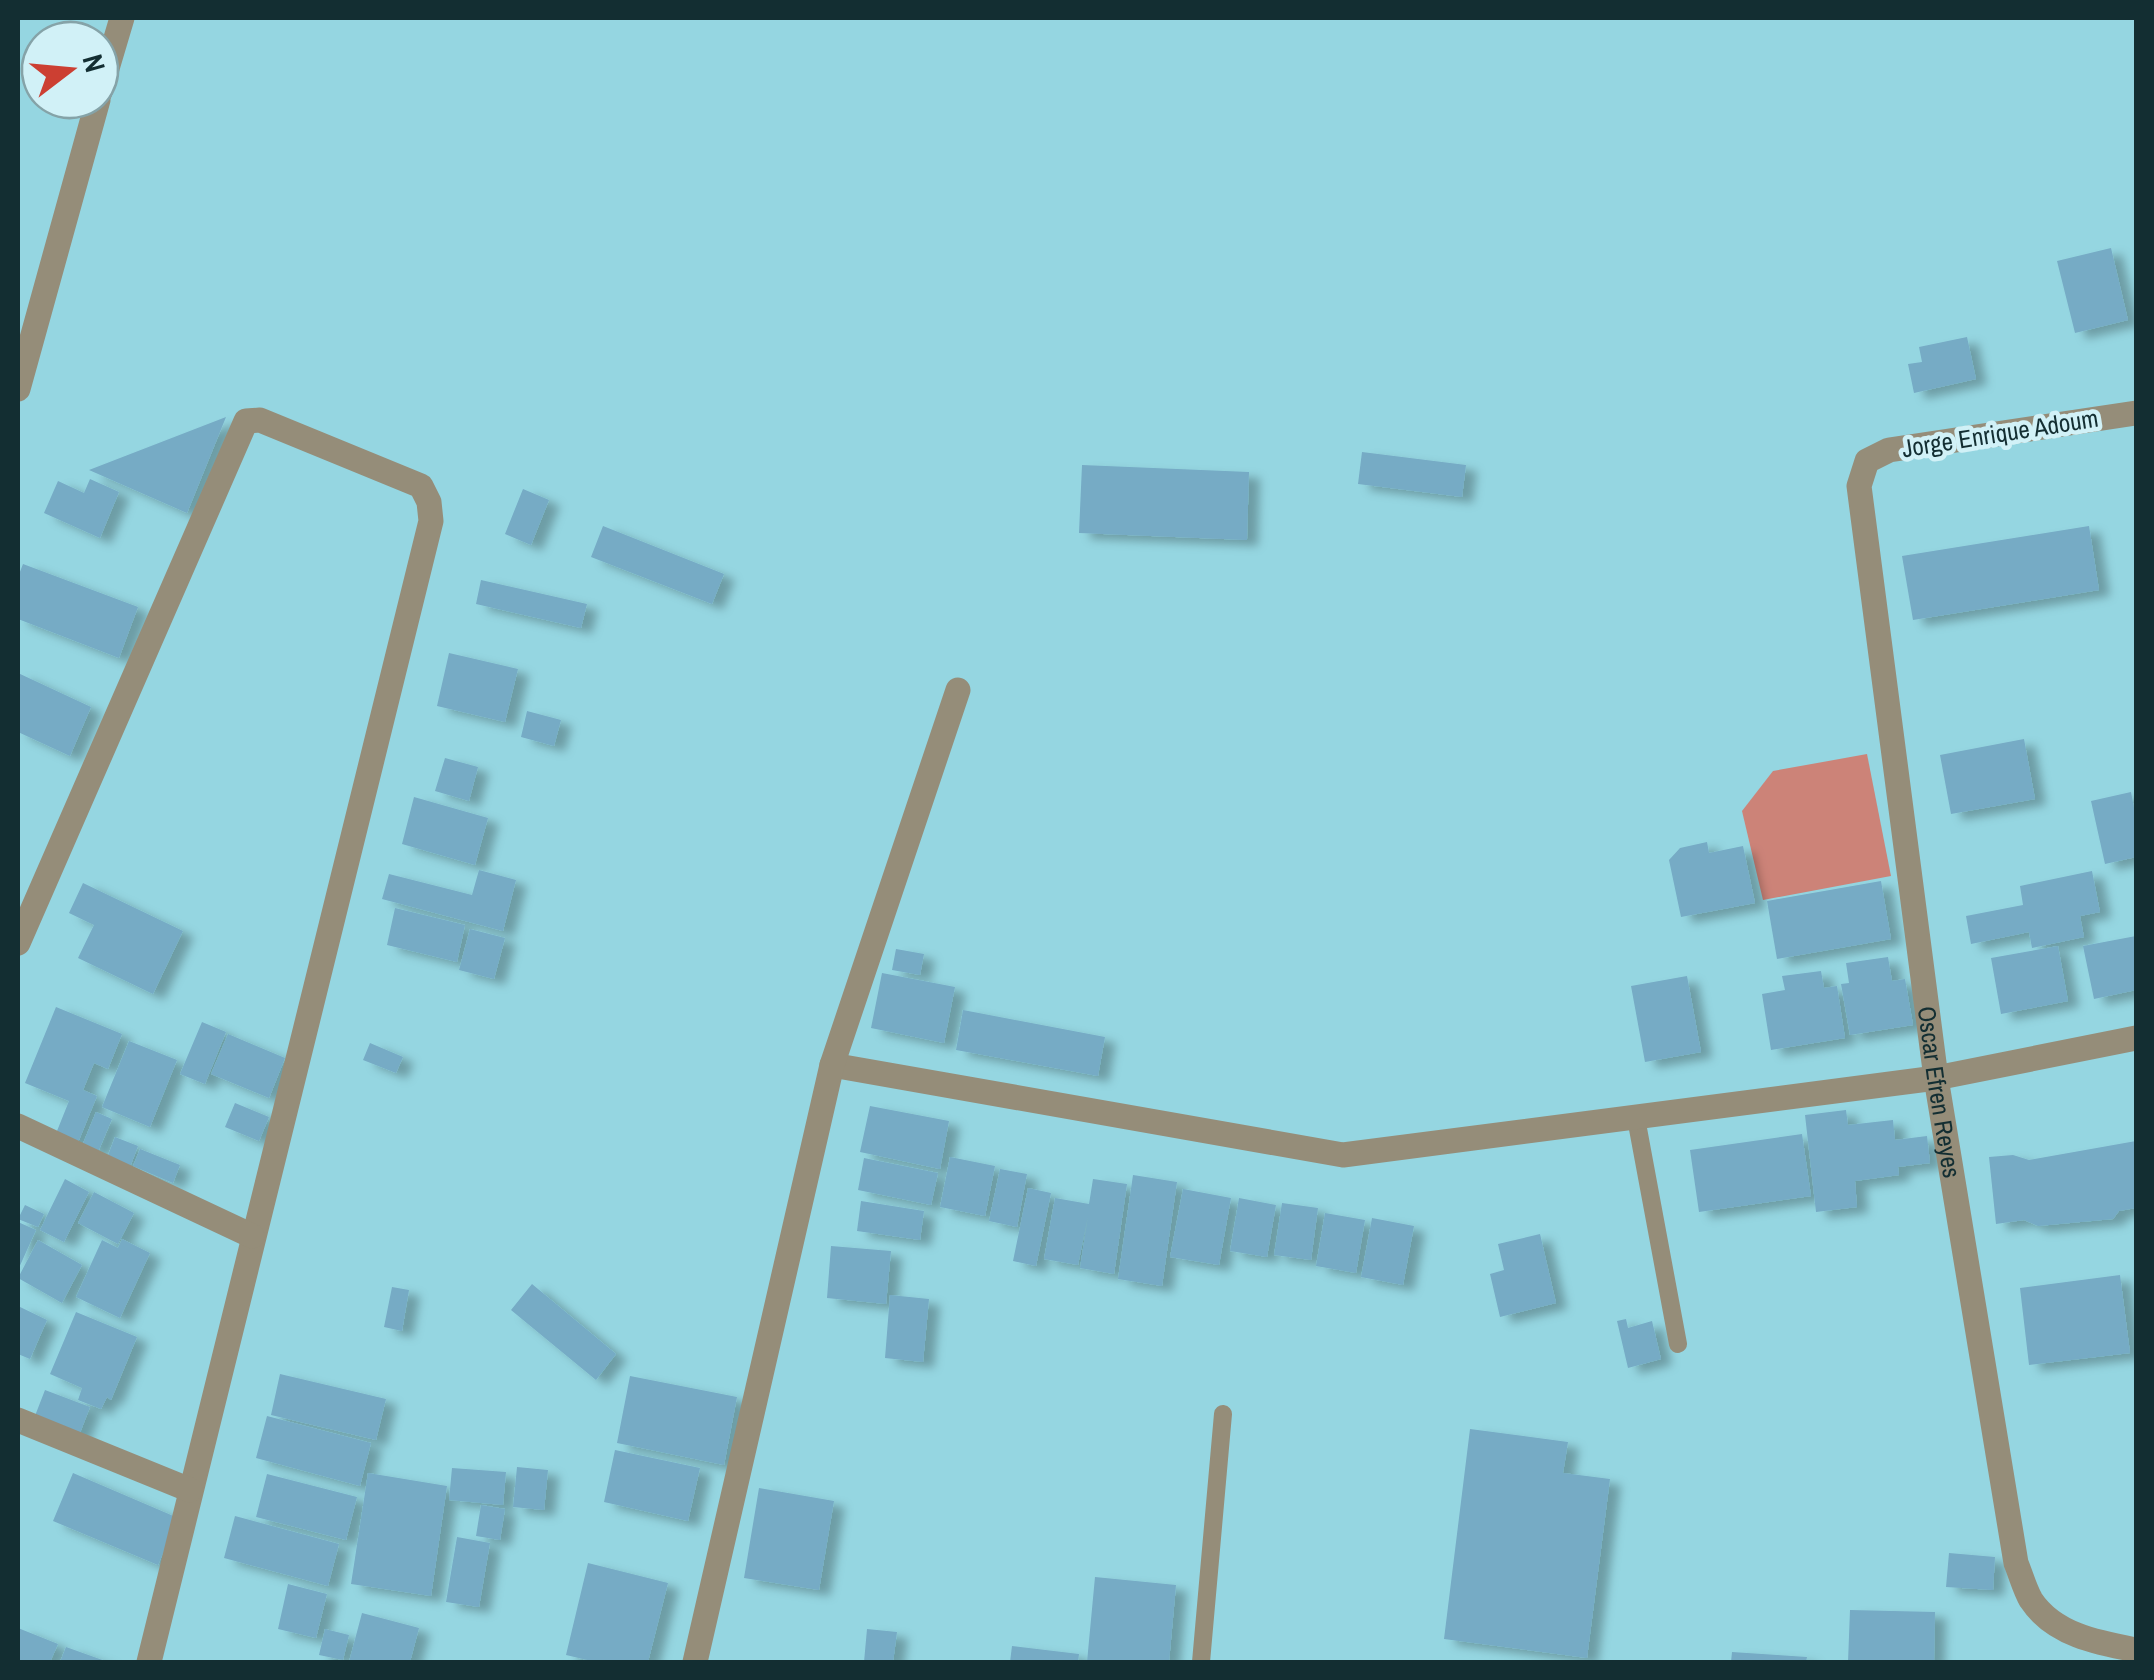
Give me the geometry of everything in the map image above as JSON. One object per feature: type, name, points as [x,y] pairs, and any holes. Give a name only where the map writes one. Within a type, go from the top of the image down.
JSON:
[{"type":"street","points":[[18,389],[92,120]]},
{"type":"street","name":"Jorge Enrique Adoum","points":[[1866,461],[1889,450],[2136,413]]},
{"type":"street","points":[[18,944],[246,421],[260,420],[420,486],[429,502],[430,521],[149,1662]]},
{"type":"street","name":"Oscar Efren Reyes","points":[[1866,461],[1859,486],[1936,1078],[2016,1564],[2032,1602],[2066,1631],[2136,1650]]},
{"type":"street","points":[[695,1662],[832,1065],[958,690]]},
{"type":"street","points":[[832,1065],[1343,1155],[1936,1078],[2136,1038]]},
{"type":"street","points":[[18,1126],[252,1236]]},
{"type":"street","points":[[18,1420],[190,1490]]},
{"type":"lane","points":[[1636,1118],[1678,1344]]},
{"type":"lane","points":[[1201,1662],[1223,1414]]},
{"type":"shaded area","points":[[1867,754],[1891,876],[1763,900],[1742,811],[1773,771]]},
{"type":"building","points":[[2111,248],[2128,320],[2075,333],[2057,261]]},
{"type":"building","points":[[1967,337],[1976,379],[1914,393],[1908,364],[1922,362],[1919,347]]},
{"type":"building","points":[[226,417],[187,513],[89,470]]},
{"type":"building","points":[[1362,452],[1466,465],[1462,497],[1358,484]]},
{"type":"building","points":[[1082,465],[1249,472],[1247,540],[1079,533]]},
{"type":"building","points":[[90,479],[119,492],[100,538],[44,513],[58,481],[84,493]]},
{"type":"building","points":[[523,489],[549,500],[531,545],[505,534]]},
{"type":"building","points":[[603,526],[724,574],[712,604],[591,557]]},
{"type":"building","points":[[2089,526],[2099,590],[1913,620],[1902,556]]},
{"type":"building","points":[[23,564],[138,607],[119,658],[18,619],[18,577]]},
{"type":"building","points":[[481,580],[587,604],[581,628],[476,604]]},
{"type":"building","points":[[449,653],[518,669],[505,722],[437,706]]},
{"type":"building","points":[[18,673],[91,707],[70,756],[18,732]]},
{"type":"building","points":[[527,711],[561,720],[554,746],[521,737]]},
{"type":"building","points":[[2024,739],[2035,799],[1951,814],[1940,755]]},
{"type":"building","points":[[445,758],[478,767],[469,801],[435,791]]},
{"type":"building","points":[[2131,792],[2136,857],[2105,864],[2091,801]]},
{"type":"building","points":[[414,797],[488,818],[475,865],[402,844]]},
{"type":"building","points":[[1707,842],[1709,853],[1743,846],[1755,903],[1681,917],[1669,860],[1680,848]]},
{"type":"building","points":[[479,870],[516,880],[503,931],[382,899],[389,874],[472,895]]},
{"type":"building","points":[[2092,871],[2100,912],[2080,916],[2084,937],[2032,948],[2029,932],[1971,944],[1966,916],[2023,905],[2020,886]]},
{"type":"building","points":[[1881,881],[1891,939],[1777,959],[1767,901]]},
{"type":"building","points":[[83,883],[183,931],[153,994],[78,958],[94,925],[69,913]]},
{"type":"building","points":[[395,908],[465,925],[457,962],[387,945]]},
{"type":"building","points":[[470,929],[505,938],[494,979],[459,970]]},
{"type":"building","points":[[2136,936],[2136,990],[2094,999],[2083,946]]},
{"type":"building","points":[[2058,946],[2068,1001],[2001,1014],[1991,958]]},
{"type":"building","points":[[896,949],[924,954],[920,975],[892,970]]},
{"type":"building","points":[[1888,957],[1892,981],[1905,979],[1913,1025],[1850,1035],[1841,984],[1849,983],[1846,963]]},
{"type":"building","points":[[1821,971],[1824,988],[1837,986],[1845,1038],[1771,1050],[1762,994],[1785,990],[1782,976]]},
{"type":"building","points":[[882,973],[955,987],[944,1043],[871,1028]]},
{"type":"building","points":[[1687,976],[1701,1052],[1645,1062],[1631,986]]},
{"type":"building","points":[[56,1007],[122,1034],[108,1069],[94,1063],[83,1090],[97,1096],[77,1145],[55,1136],[69,1101],[25,1083]]},
{"type":"building","points":[[963,1010],[1105,1037],[1098,1076],[956,1050]]},
{"type":"building","points":[[202,1022],[226,1032],[205,1084],[180,1074]]},
{"type":"building","points":[[228,1034],[285,1058],[269,1098],[211,1074]]},
{"type":"building","points":[[129,1041],[177,1060],[150,1127],[102,1107]]},
{"type":"building","points":[[370,1043],[403,1057],[396,1073],[363,1060]]},
{"type":"building","points":[[235,1103],[269,1117],[259,1141],[225,1127]]},
{"type":"building","points":[[870,1106],[949,1121],[940,1169],[860,1152]]},
{"type":"building","points":[[1846,1110],[1848,1125],[1893,1120],[1895,1140],[1927,1136],[1930,1163],[1898,1167],[1899,1175],[1855,1181],[1857,1207],[1816,1212],[1805,1115]]},
{"type":"building","points":[[96,1112],[112,1119],[98,1152],[82,1146]]},
{"type":"building","points":[[1802,1134],[1811,1196],[1699,1212],[1690,1150]]},
{"type":"building","points":[[115,1137],[138,1146],[130,1167],[107,1158]]},
{"type":"building","points":[[2136,1141],[2136,1208],[2119,1211],[2113,1219],[2038,1226],[2024,1220],[1996,1224],[1989,1157],[2013,1155],[2029,1160]]},
{"type":"building","points":[[140,1149],[180,1165],[173,1183],[133,1166]]},
{"type":"building","points":[[950,1157],[995,1166],[985,1216],[940,1207]]},
{"type":"building","points":[[864,1158],[938,1173],[931,1205],[858,1190]]},
{"type":"building","points":[[1000,1169],[1027,1174],[1017,1227],[989,1221]]},
{"type":"building","points":[[1133,1175],[1177,1182],[1162,1286],[1118,1279]]},
{"type":"building","points":[[65,1179],[89,1192],[64,1242],[40,1230]]},
{"type":"building","points":[[1093,1179],[1127,1184],[1114,1274],[1080,1268],[1088,1216],[1078,1265],[1044,1259],[1055,1198],[1089,1204]]},
{"type":"building","points":[[1028,1188],[1051,1193],[1036,1266],[1013,1261]]},
{"type":"building","points":[[1183,1189],[1231,1198],[1219,1265],[1170,1257]]},
{"type":"building","points":[[94,1192],[134,1213],[118,1244],[78,1223]]},
{"type":"building","points":[[1239,1198],[1276,1205],[1267,1257],[1230,1251]]},
{"type":"building","points":[[861,1201],[924,1211],[920,1240],[857,1231]]},
{"type":"building","points":[[1282,1203],[1318,1208],[1311,1260],[1274,1255]]},
{"type":"building","points":[[25,1205],[44,1214],[38,1227],[18,1219]]},
{"type":"building","points":[[1325,1213],[1365,1220],[1356,1273],[1316,1266]]},
{"type":"building","points":[[1372,1218],[1414,1226],[1403,1285],[1361,1277]]},
{"type":"building","points":[[18,1222],[36,1230],[18,1270]]},
{"type":"building","points":[[1540,1234],[1556,1303],[1500,1317],[1490,1274],[1504,1270],[1498,1244]]},
{"type":"building","points":[[122,1239],[150,1253],[120,1318],[76,1297],[102,1240],[118,1248]]},
{"type":"building","points":[[38,1240],[82,1265],[62,1303],[18,1278]]},
{"type":"building","points":[[831,1246],[891,1251],[886,1304],[827,1298]]},
{"type":"building","points":[[2120,1275],[2130,1353],[2029,1365],[2020,1288]]},
{"type":"building","points":[[532,1284],[616,1354],[596,1380],[511,1310]]},
{"type":"building","points":[[392,1287],[409,1290],[402,1331],[384,1327]]},
{"type":"building","points":[[890,1295],[929,1299],[923,1362],[885,1358]]},
{"type":"building","points":[[18,1306],[47,1320],[30,1359],[18,1354]]},
{"type":"building","points":[[76,1312],[137,1337],[111,1400],[107,1397],[101,1409],[78,1400],[82,1388],[50,1374]]},
{"type":"building","points":[[1626,1319],[1628,1328],[1652,1321],[1661,1359],[1628,1368],[1617,1321]]},
{"type":"building","points":[[280,1374],[386,1399],[376,1440],[271,1415]]},
{"type":"building","points":[[630,1376],[737,1397],[724,1465],[617,1443]]},
{"type":"building","points":[[45,1390],[90,1407],[78,1438],[33,1421]]},
{"type":"building","points":[[267,1416],[371,1443],[360,1486],[256,1458]]},
{"type":"building","points":[[1470,1429],[1568,1442],[1563,1473],[1610,1479],[1587,1658],[1444,1639]]},
{"type":"building","points":[[615,1450],[700,1468],[688,1521],[604,1502]]},
{"type":"building","points":[[517,1467],[548,1470],[544,1510],[513,1507]]},
{"type":"building","points":[[452,1468],[506,1472],[503,1505],[449,1500]]},
{"type":"building","points":[[73,1473],[178,1518],[158,1565],[53,1521]]},
{"type":"building","points":[[368,1473],[447,1486],[431,1596],[351,1584]]},
{"type":"building","points":[[267,1474],[357,1497],[346,1540],[256,1517]]},
{"type":"building","points":[[759,1488],[834,1501],[819,1590],[744,1578]]},
{"type":"building","points":[[481,1505],[505,1509],[500,1540],[476,1536]]},
{"type":"building","points":[[235,1516],[339,1544],[328,1586],[224,1558]]},
{"type":"building","points":[[457,1537],[490,1543],[479,1607],[446,1602]]},
{"type":"building","points":[[1949,1553],[1995,1557],[1993,1590],[1946,1587]]},
{"type":"building","points":[[588,1563],[668,1583],[648,1662],[596,1662],[566,1655]]},
{"type":"building","points":[[1095,1577],[1176,1585],[1169,1662],[1087,1662]]},
{"type":"building","points":[[288,1584],[327,1594],[316,1638],[278,1629]]},
{"type":"building","points":[[1850,1610],[1935,1612],[1934,1662],[1848,1662]]},
{"type":"building","points":[[362,1613],[419,1628],[410,1662],[349,1662]]},
{"type":"building","points":[[18,1628],[58,1644],[50,1662],[18,1662]]},
{"type":"building","points":[[325,1629],[349,1635],[343,1660],[319,1655]]},
{"type":"building","points":[[867,1629],[897,1632],[893,1662],[864,1662]]},
{"type":"building","points":[[1012,1646],[1079,1654],[1078,1662],[1010,1662]]},
{"type":"building","points":[[66,1647],[108,1662],[60,1662]]},
{"type":"building","points":[[1732,1652],[1807,1657],[1806,1662],[1731,1662]]}]
